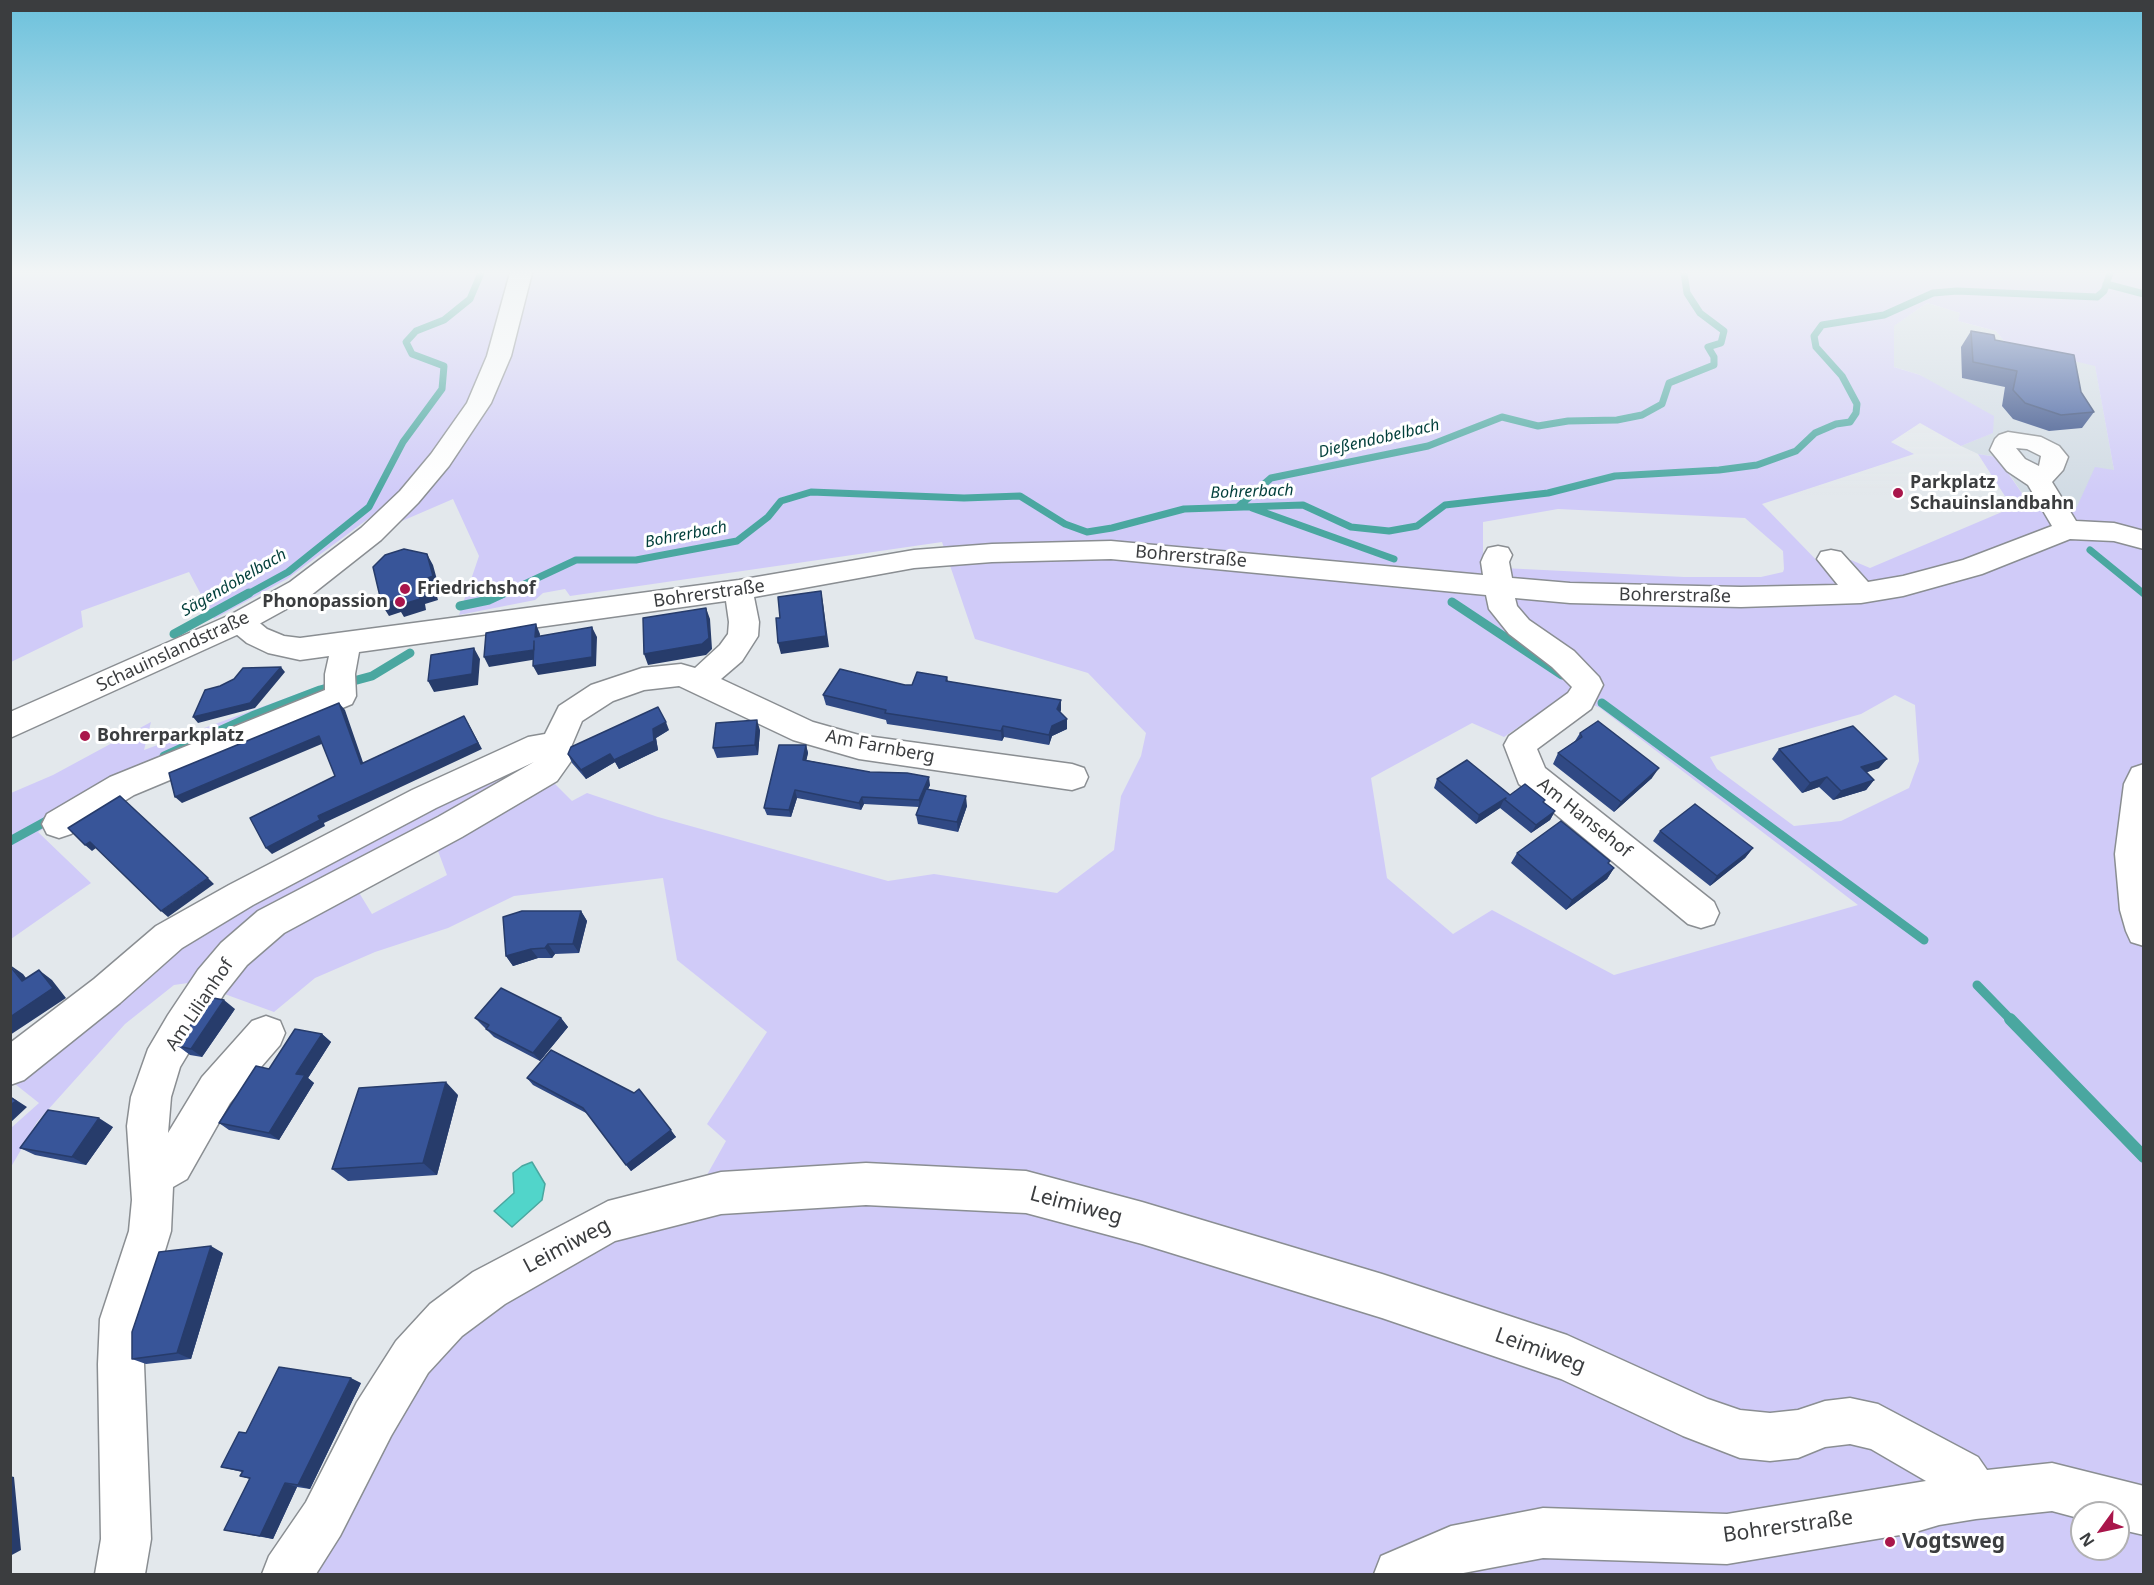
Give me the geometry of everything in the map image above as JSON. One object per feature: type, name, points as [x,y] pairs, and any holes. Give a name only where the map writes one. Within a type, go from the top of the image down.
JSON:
[{"type":"street","name":"Schauinslandstraße","points":[[10,726],[240,622],[300,589],[379,535],[440,460],[479,404],[501,347]]},
{"type":"street","points":[[2038,480],[2068,530]]},
{"type":"street","name":"Bohrerstraße","points":[[240,622],[257,636],[279,646],[300,649],[740,590],[934,556],[1111,550],[1498,570],[1570,593],[1730,597],[1861,593],[1903,586],[1972,567],[2029,543],[2068,530],[2114,532],[2144,540]]},
{"type":"street","points":[[1831,559],[1861,593]]},
{"type":"street","name":"Am Hansehof","points":[[1498,570],[1503,609],[1519,627],[1563,658],[1588,685],[1580,701],[1521,745],[1531,775],[1701,913]]},
{"type":"street","points":[[699,682],[731,653],[743,636],[744,622],[740,590]]},
{"type":"street","points":[[59,824],[122,786],[340,685],[346,644]]},
{"type":"street","name":"Am Lilianhof","points":[[120,1575],[126,1539],[121,1364],[122,1319],[150,1231],[153,1200],[147,1126],[151,1097],[162,1062],[205,991],[234,954],[271,922],[450,827],[545,772],[558,757],[555,747],[570,714],[602,693],[642,679],[681,675],[699,682]]},
{"type":"street","name":"Am Farnberg","points":[[699,682],[804,732],[859,747],[1072,777]]},
{"type":"street","points":[[10,1067],[107,991],[169,938],[241,895],[424,799],[539,747],[555,747]]},
{"type":"street","points":[[2144,777],[2140,784],[2132,854],[2138,910],[2144,931]]},
{"type":"street","points":[[150,1177],[172,1165],[216,1090],[266,1033]]},
{"type":"street","name":"Leimiweg","points":[[287,1575],[323,1519],[374,1419],[412,1357],[446,1320],[489,1288],[608,1222],[722,1193],[866,1184],[1026,1192],[1142,1223],[1382,1296],[1567,1358],[1700,1419],[1740,1434],[1770,1437],[1789,1435],[1825,1424],[1850,1421],[1878,1427],[1961,1474],[1976,1495]]},
{"type":"street","name":"Bohrerstraße","points":[[1399,1575],[1451,1551],[1543,1533],[1727,1539],[1912,1509],[1976,1495],[2052,1487],[2144,1510]]},
{"type":"shaded area","points":[[11,347],[1894,347],[1894,367],[1920,375],[1994,416],[1993,433],[1961,446],[1920,423],[1891,442],[1914,454],[1762,504],[1824,568],[1851,560],[1870,568],[2009,509],[2010,504],[1978,454],[1997,457],[2028,502],[2075,511],[2095,467],[2114,470],[2095,366],[2015,347],[2143,347],[2143,1574],[292,1574],[452,1326],[610,1234],[685,1214],[726,1141],[707,1124],[767,1032],[677,960],[663,878],[514,896],[448,928],[375,952],[315,978],[274,1012],[219,992],[250,955],[355,886],[372,914],[447,875],[435,843],[550,779],[572,801],[587,793],[658,817],[888,881],[934,874],[1057,893],[1114,850],[1121,796],[1141,756],[1146,733],[1088,673],[975,639],[942,542],[570,596],[565,589],[543,593],[535,600],[459,615],[479,556],[453,499],[402,521],[372,516],[287,579],[214,619],[189,572],[81,611],[83,627],[11,662]],"holes":[[[1558,509],[1745,518],[1783,551],[1783,572],[1761,577],[1684,577],[1483,567],[1483,522]],[[1568,693],[1600,708],[1858,905],[1614,975],[1492,910],[1453,934],[1387,878],[1371,778],[1472,723],[1504,737]],[[1895,695],[1915,705],[1919,761],[1909,788],[1841,821],[1794,826],[1717,769],[1710,757],[1861,714]]]},
{"type":"shaded area","points":[[1894,347],[2016,347],[2095,365],[2114,470],[2075,511],[2028,502],[1998,457],[1978,454],[1961,446],[1992,433],[1920,375],[1894,367]]},
{"type":"shaded area","points":[[330,682],[330,694],[140,771],[38,832],[91,883],[11,939],[11,793],[53,775],[151,722],[144,750]]},
{"type":"shaded area","points":[[547,757],[195,982],[174,985],[125,1024],[37,1122],[11,1167],[11,1128],[39,1103],[15,1084],[115,1006],[179,943],[419,806]]},
{"type":"shaded area","points":[[532,1162],[545,1184],[542,1200],[512,1227],[494,1211],[514,1193],[513,1173]]},
{"type":"building","points":[[1972,347],[2032,347],[2074,355],[2081,392],[2094,412],[2061,415],[2025,403],[2013,390],[2017,371],[1973,362]]},
{"type":"building","name":"Friedrichshof","points":[[404,549],[427,554],[433,576],[428,578],[431,589],[418,593],[420,599],[397,606],[396,600],[382,605],[373,567],[385,555]]},
{"type":"building","points":[[821,591],[826,636],[778,643],[776,618],[780,618],[778,597]]},
{"type":"building","points":[[706,608],[709,638],[702,644],[644,654],[643,618]]},
{"type":"building","points":[[536,624],[535,637],[592,627],[592,657],[533,666],[534,650],[484,657],[486,633]]},
{"type":"building","points":[[474,648],[472,674],[428,681],[431,655]]},
{"type":"building","points":[[281,667],[250,703],[193,717],[205,690],[234,679],[243,668]]},
{"type":"building","points":[[840,669],[905,685],[912,685],[917,672],[947,677],[946,681],[1061,700],[1057,709],[1067,719],[1052,726],[1049,735],[1003,726],[1001,731],[885,713],[886,710],[823,695]]},
{"type":"building","points":[[339,703],[361,764],[464,716],[478,743],[318,816],[320,820],[266,848],[250,818],[335,776],[319,736],[175,797],[169,773]]},
{"type":"building","points":[[658,707],[666,722],[653,729],[654,741],[614,760],[610,754],[581,770],[568,754],[571,747]]},
{"type":"building","points":[[757,720],[755,745],[713,748],[716,723]]},
{"type":"building","points":[[1598,721],[1659,768],[1621,802],[1558,753],[1582,737],[1580,733]]},
{"type":"building","points":[[1853,726],[1887,759],[1861,767],[1874,780],[1841,791],[1827,777],[1810,783],[1779,749]]},
{"type":"building","points":[[779,745],[806,745],[803,760],[870,772],[907,773],[929,777],[919,800],[862,797],[859,803],[795,790],[789,810],[764,808]]},
{"type":"building","points":[[1467,760],[1510,795],[1525,784],[1555,811],[1536,825],[1504,799],[1479,815],[1437,779]]},
{"type":"building","points":[[926,789],[966,796],[957,822],[916,815]]},
{"type":"building","points":[[120,796],[208,878],[161,911],[90,842],[85,845],[68,828]]},
{"type":"building","points":[[1695,804],[1753,848],[1717,876],[1660,831]]},
{"type":"building","points":[[1561,821],[1610,861],[1608,863],[1614,868],[1572,900],[1517,853]]},
{"type":"building","points":[[522,911],[581,911],[573,944],[548,944],[545,948],[531,949],[506,956],[503,917]]},
{"type":"building","points":[[10,966],[22,981],[39,970],[53,988],[10,1017]]},
{"type":"building","points":[[501,988],[561,1018],[533,1053],[486,1029],[489,1025],[475,1018]]},
{"type":"building","points":[[208,997],[224,1000],[191,1049],[178,1046]]},
{"type":"building","points":[[295,1029],[322,1034],[296,1074],[305,1075],[269,1133],[219,1123],[256,1066],[269,1069]]},
{"type":"building","points":[[551,1050],[634,1093],[639,1089],[671,1130],[626,1165],[583,1108],[527,1078]]},
{"type":"building","points":[[446,1082],[423,1163],[332,1169],[359,1088]]},
{"type":"building","points":[[10,1097],[16,1101],[10,1105]]},
{"type":"building","points":[[48,1110],[99,1118],[72,1157],[20,1148]]},
{"type":"building","points":[[211,1246],[177,1353],[132,1359],[132,1332],[159,1252]]},
{"type":"building","points":[[279,1367],[351,1378],[298,1485],[285,1483],[260,1536],[224,1530],[250,1478],[240,1476],[243,1471],[221,1467],[239,1432],[246,1433]]},
{"type":"waterway","name":"Sägendobelbach","points":[[246,595],[288,572],[369,507],[403,442],[442,389],[444,366],[412,354],[408,347]]},
{"type":"waterway","name":"Dießendobelbach","points":[[1239,506],[1271,478],[1428,446],[1502,417],[1538,426],[1568,421],[1617,420],[1642,415],[1662,404],[1669,383],[1714,365],[1714,357],[1708,347]]},
{"type":"waterway","name":"Bohrerbach","points":[[501,595],[576,560],[636,560],[737,541],[768,517],[781,501],[811,492],[964,498],[1020,496],[1065,524],[1087,532],[1112,528],[1184,509],[1303,505],[1351,527],[1389,531],[1417,526],[1445,505],[1548,493],[1615,476],[1719,470],[1757,465],[1796,451],[1815,433],[1836,424],[1850,422],[1856,413],[1857,404],[1842,376],[1816,347]]},
{"type":"waterway","points":[[1252,508],[1394,559]]},
{"type":"waterway","points":[[2090,550],[2144,594]]},
{"type":"waterway","name":"Sägendobelbach","points":[[174,634],[249,593]]},
{"type":"waterway","name":"Bohrerbach","points":[[460,606],[489,600],[504,593]]},
{"type":"waterway","points":[[1452,602],[1562,675]]},
{"type":"waterway","name":"Bohrerbach","points":[[164,756],[252,716],[320,690],[372,676],[410,653]]},
{"type":"waterway","points":[[1602,703],[1924,940]]},
{"type":"waterway","name":"Bohrerbach","points":[[10,841],[52,818]]},
{"type":"waterway","points":[[1977,985],[2012,1021]]},
{"type":"waterway","points":[[2010,1019],[2144,1157]]},
{"type":"place","name":"Parkplatz Schauinslandbahn","points":[[1898,493]]},
{"type":"place","name":"Friedrichshof","points":[[405,589]]},
{"type":"place","name":"Phonopassion","points":[[400,602]]},
{"type":"place","name":"Bohrerparkplatz","points":[[85,736]]},
{"type":"place","name":"Vogtsweg","points":[[1890,1542]]}]
